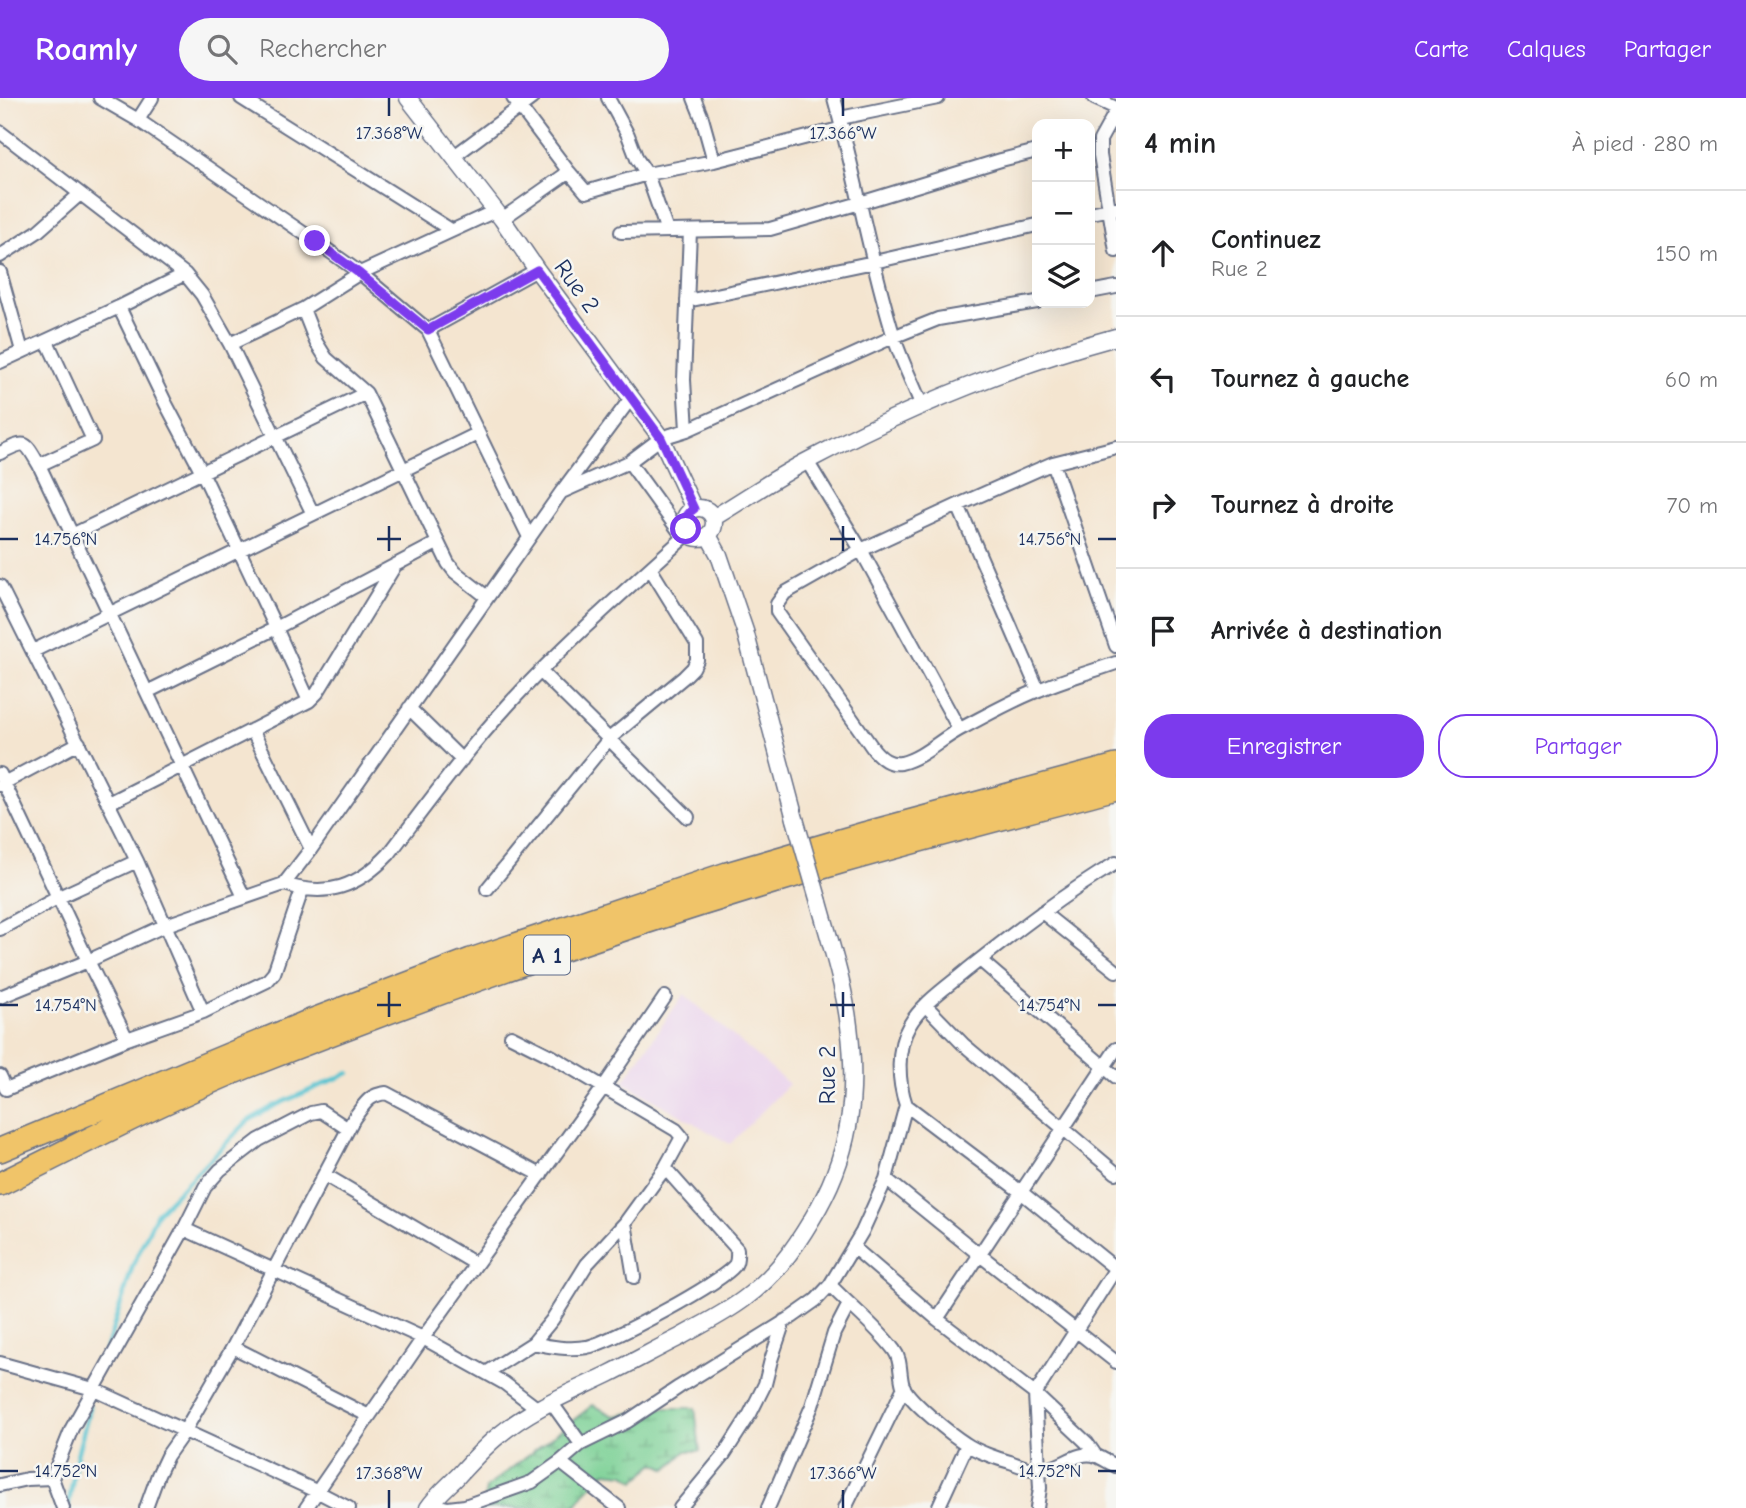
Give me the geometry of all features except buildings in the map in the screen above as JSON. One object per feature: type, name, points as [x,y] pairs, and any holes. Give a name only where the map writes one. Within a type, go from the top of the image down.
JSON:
[{"type":"highway","name":"A 1","points":[[0,1150],[303,1024],[471,960],[727,874],[1116,766]]},
{"type":"highway","name":"A 1","points":[[0,1184],[246,1067],[485,976],[593,939],[840,862],[1116,788]]},
{"type":"street","points":[[100,98],[138,120],[360,274],[428,330],[529,537]]},
{"type":"street","points":[[138,120],[152,98]]},
{"type":"street","points":[[241,98],[451,230]]},
{"type":"street","name":"Rue 2","points":[[408,98],[498,215],[661,438],[694,509]]},
{"type":"street","points":[[453,158],[517,103],[532,98]]},
{"type":"street","points":[[608,98],[628,135],[637,159],[648,174],[667,231]]},
{"type":"street","points":[[694,98],[714,161]]},
{"type":"street","points":[[834,98],[893,337],[921,404]]},
{"type":"street","points":[[517,103],[586,192],[648,174],[714,161],[841,123],[938,98]]},
{"type":"street","points":[[1094,98],[1116,110],[1095,141],[1112,208],[1116,251]]},
{"type":"street","points":[[0,132],[185,274],[202,295],[230,344],[313,514]]},
{"type":"street","points":[[621,232],[770,229],[1032,151]]},
{"type":"street","points":[[230,344],[303,309],[360,274],[451,230],[498,215],[569,172]]},
{"type":"street","points":[[0,256],[37,232],[80,194]]},
{"type":"street","points":[[687,301],[1032,226]]},
{"type":"street","points":[[687,430],[684,380],[690,231]]},
{"type":"street","points":[[428,330],[537,270]]},
{"type":"street","points":[[0,272],[22,351]]},
{"type":"street","points":[[0,362],[185,274]]},
{"type":"street","points":[[1095,291],[1116,287]]},
{"type":"street","points":[[562,491],[629,463],[661,438],[687,430],[937,319],[1032,303]]},
{"type":"street","points":[[119,307],[202,472],[309,701]]},
{"type":"street","points":[[303,309],[326,358],[366,393],[437,543],[455,572],[487,597]]},
{"type":"street","points":[[713,518],[807,461],[921,404],[1027,363],[1116,337]]},
{"type":"street","points":[[39,466],[93,440],[47,341]]},
{"type":"street","points":[[72,535],[366,393]]},
{"type":"street","points":[[0,997],[166,925],[284,884],[529,537],[631,398]]},
{"type":"street","points":[[33,651],[477,434]]},
{"type":"street","points":[[0,453],[24,444],[28,446],[39,466],[244,897]]},
{"type":"street","points":[[1116,447],[1053,463],[861,550],[785,593],[777,604],[776,612],[881,758],[898,764],[924,752],[959,729],[1038,690],[1116,663]]},
{"type":"street","points":[[807,461],[861,550],[959,729]]},
{"type":"street","points":[[629,463],[686,535],[708,535],[713,529],[711,514],[703,509],[694,509],[685,520],[686,535]]},
{"type":"street","points":[[1053,463],[1116,646]]},
{"type":"street","points":[[958,505],[1038,690]]},
{"type":"street","points":[[284,884],[302,890],[320,891],[349,885],[377,867],[509,704],[540,671],[686,535]]},
{"type":"street","name":"Rue 2","points":[[430,1506],[500,1434],[545,1405],[707,1322],[743,1300],[777,1271],[821,1204],[835,1177],[845,1145],[851,1112],[853,1067],[844,993],[745,631],[719,555],[708,535]]},
{"type":"street","points":[[147,691],[276,628],[437,543]]},
{"type":"street","points":[[109,803],[309,701],[317,693],[394,567]]},
{"type":"street","points":[[487,889],[609,739],[693,668],[697,660],[697,643],[650,568]]},
{"type":"street","points":[[0,586],[137,861],[203,1012]]},
{"type":"street","points":[[540,671],[688,817]]},
{"type":"street","points":[[409,708],[461,760]]},
{"type":"street","points":[[252,730],[311,849]]},
{"type":"street","points":[[79,743],[1,781],[127,1039]]},
{"type":"street","points":[[0,929],[59,897],[137,861]]},
{"type":"street","points":[[430,1506],[465,1506],[532,1482],[581,1444],[628,1421],[816,1300],[830,1285],[862,1232],[886,1178],[906,1105],[901,1083],[901,1044],[909,1026],[926,1006],[980,960],[1042,912],[1109,872],[1116,863]]},
{"type":"street","points":[[0,1076],[6,1089],[127,1039],[203,1012],[267,981],[274,973],[302,890]]},
{"type":"street","points":[[1042,912],[1116,971]]},
{"type":"street","points":[[980,960],[1116,1077]]},
{"type":"street","points":[[306,1508],[423,1338],[603,1088],[664,997]]},
{"type":"street","points":[[926,1006],[963,1044],[1116,1173]]},
{"type":"street","points":[[486,1373],[533,1343],[552,1320],[587,1264],[625,1223],[665,1168],[682,1138],[680,1134],[551,1056],[510,1036]]},
{"type":"street","points":[[937,1319],[1116,1049]]},
{"type":"street","points":[[146,1508],[167,1456],[233,1348],[354,1118],[370,1097],[386,1093],[541,1175]]},
{"type":"street","points":[[906,1105],[1116,1268],[1035,1394],[1040,1488],[1037,1508]]},
{"type":"street","points":[[62,1508],[52,1478],[72,1428],[213,1176],[259,1140],[311,1113],[321,1111],[348,1129]]},
{"type":"street","points":[[533,1343],[555,1348],[589,1346],[634,1327],[673,1306],[721,1277],[735,1265],[737,1249],[665,1168]]},
{"type":"street","points":[[325,1175],[476,1264]]},
{"type":"street","points":[[886,1178],[1116,1362]]},
{"type":"street","points":[[625,1223],[634,1277]]},
{"type":"street","points":[[184,1229],[423,1338],[545,1405],[581,1444]]},
{"type":"street","points":[[853,1247],[937,1319],[1035,1394],[1087,1443],[1096,1456]]},
{"type":"street","points":[[830,1285],[881,1332],[897,1353],[904,1387],[913,1398],[967,1445],[1039,1471],[1079,1456],[1096,1456],[1116,1466]]},
{"type":"street","points":[[768,1508],[812,1406],[834,1333],[849,1304]]},
{"type":"street","points":[[680,1508],[723,1456],[750,1414],[765,1384],[784,1321]]},
{"type":"street","points":[[233,1348],[369,1416]]},
{"type":"street","points":[[0,1363],[93,1389],[349,1508]]},
{"type":"street","points":[[845,1508],[904,1387]]},
{"type":"street","points":[[938,1508],[967,1445]]},
{"type":"street","points":[[560,1462],[619,1508]]},
{"type":"street","points":[[0,1485],[27,1479],[52,1478]]},
{"type":"shaded area","points":[[684,994],[789,1084],[730,1144],[623,1082]]},
{"type":"green space","points":[[593,1405],[614,1416],[660,1408],[695,1408],[700,1451],[686,1451],[667,1469],[655,1463],[635,1481],[625,1474],[606,1472],[574,1508],[484,1508],[486,1488]]},
{"type":"waterway","points":[[102,1363],[133,1265],[157,1213],[248,1121],[274,1106],[349,1073]]},
{"type":"waterway","points":[[68,1508],[77,1455],[90,1407]]},
{"type":"route","points":[[315,241],[428,330],[537,270],[661,438],[694,509],[685,520],[686,529]]}]
